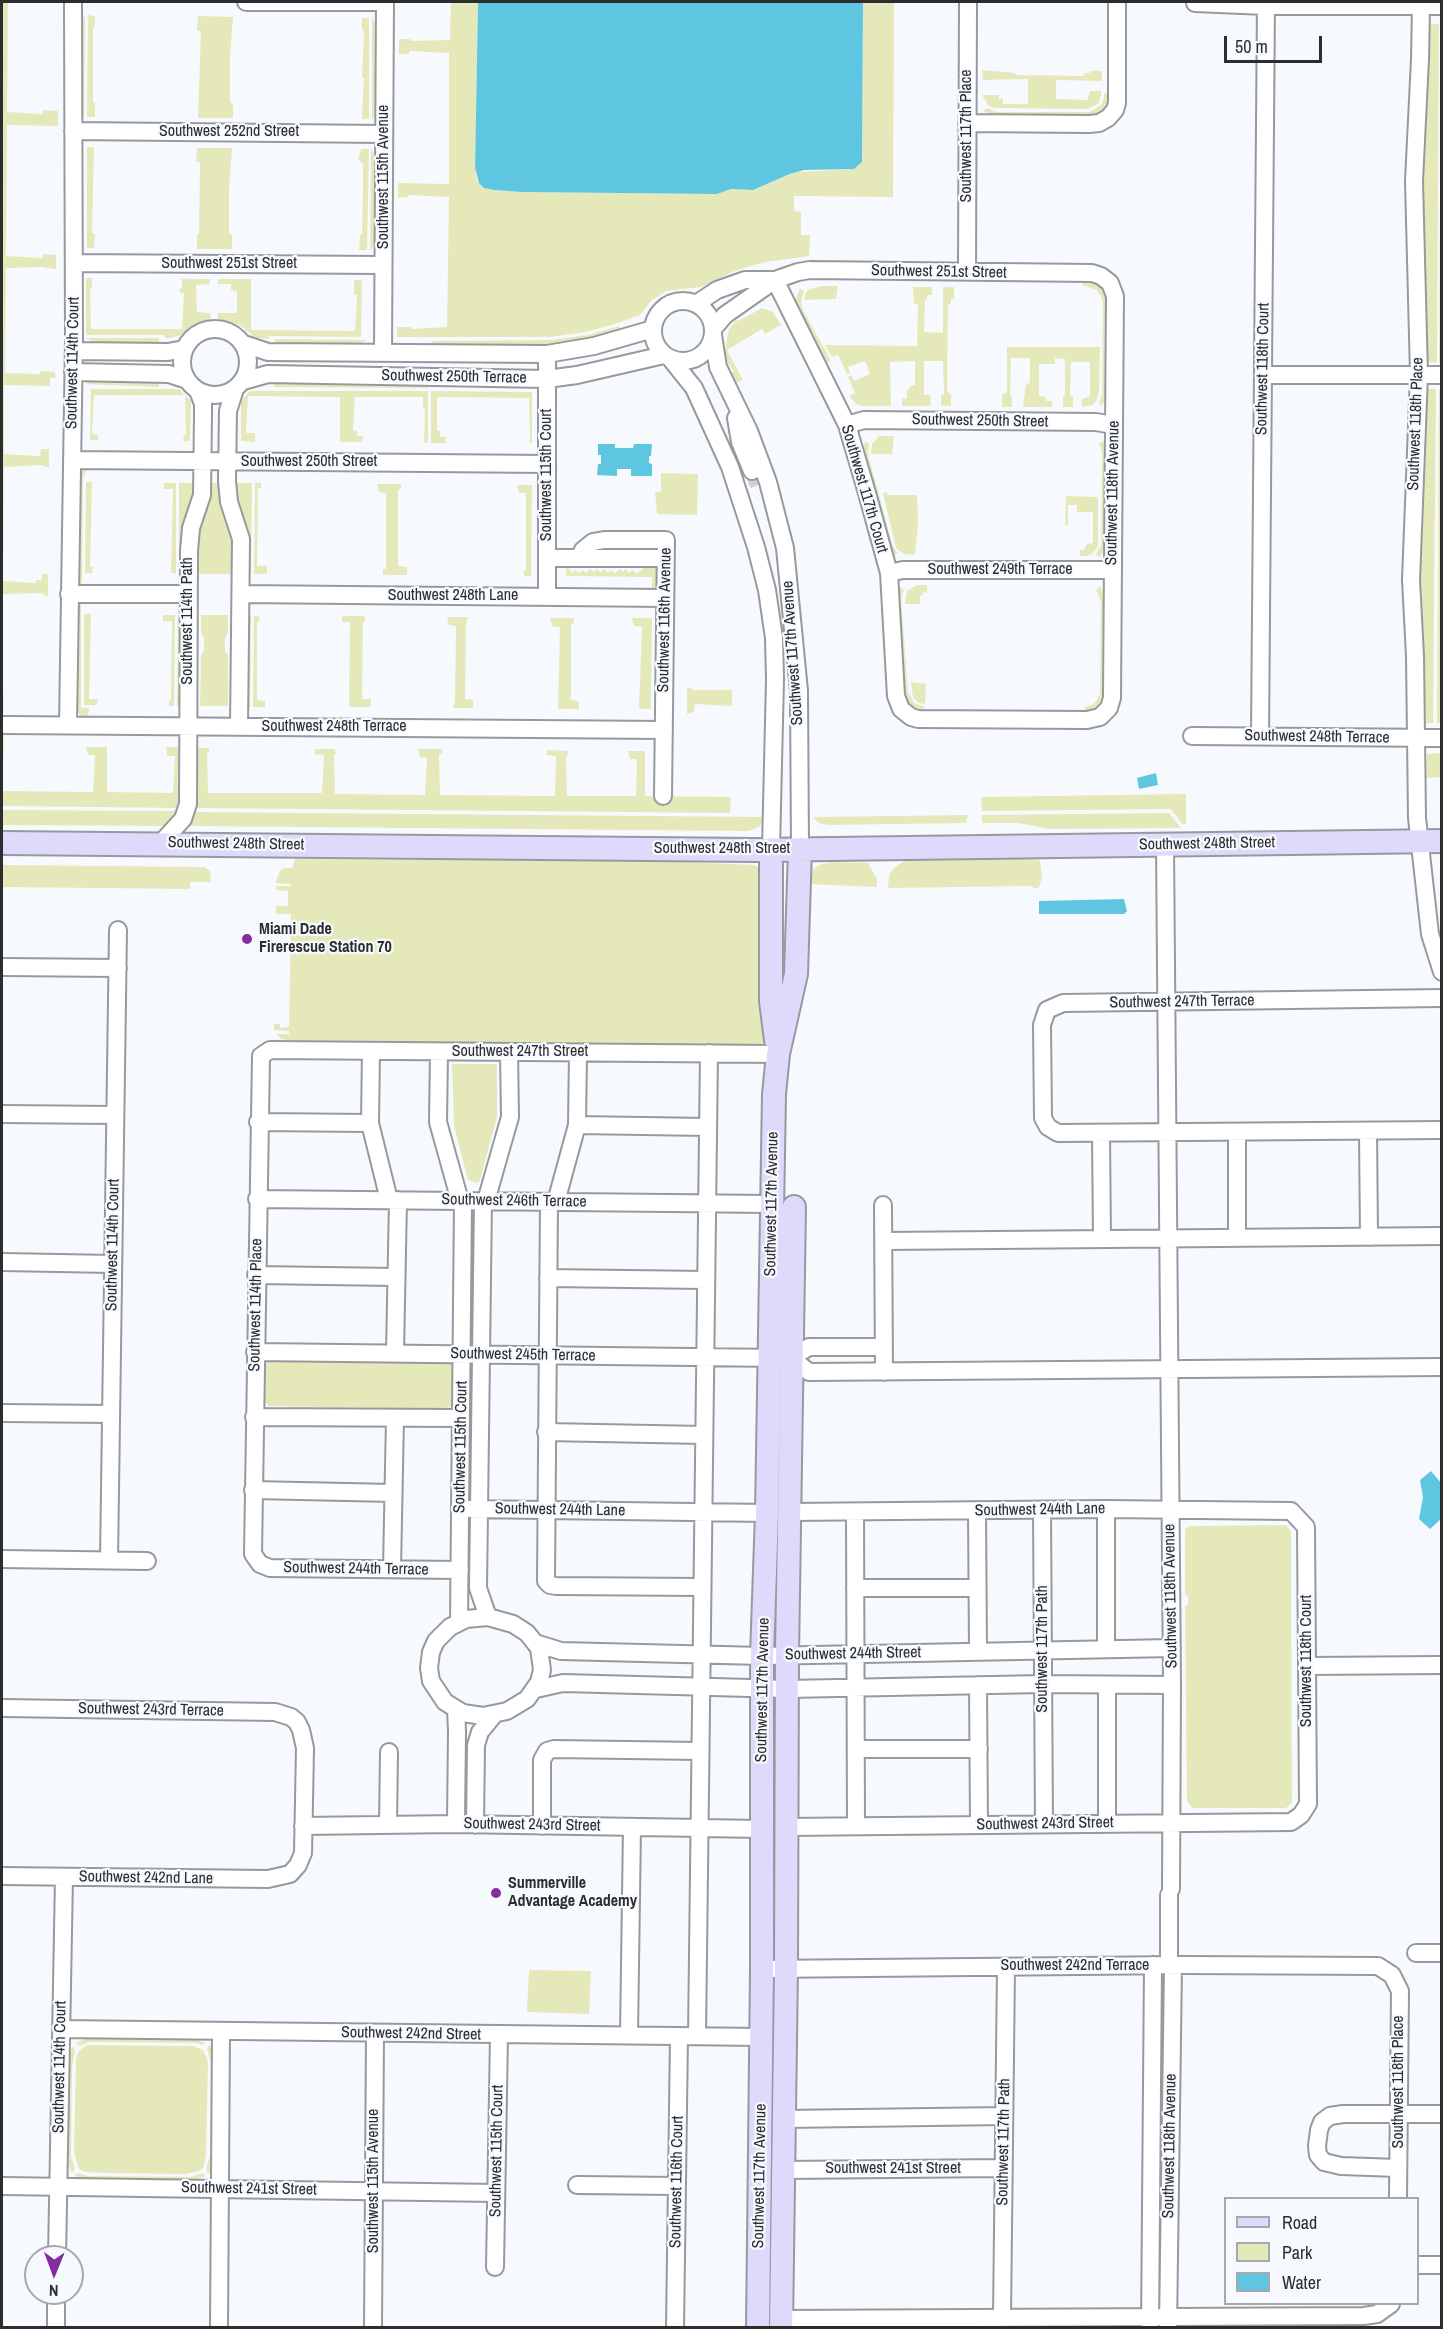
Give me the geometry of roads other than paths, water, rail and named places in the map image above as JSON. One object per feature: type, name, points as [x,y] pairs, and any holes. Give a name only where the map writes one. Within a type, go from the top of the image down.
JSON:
[{"type":"street","name":"Southwest 114th Court","points":[[68,725],[74,351],[73,2]]},
{"type":"street","points":[[246,2],[385,2]]},
{"type":"street","name":"Southwest 115th Avenue","points":[[383,352],[385,2]]},
{"type":"street","name":"Southwest 117th Place","points":[[967,271],[968,2]]},
{"type":"street","points":[[967,123],[1089,124],[1108,118],[1115,110],[1116,103],[1117,2]]},
{"type":"street","points":[[1195,3],[1442,6]]},
{"type":"street","name":"Southwest 118th Court","points":[[1260,736],[1266,4]]},
{"type":"street","name":"Southwest 118th Place","points":[[1420,6],[1420,60],[1414,182],[1419,375],[1411,553],[1417,812],[1431,841],[1430,934],[1442,972]]},
{"type":"street","name":"Southwest 252nd Street","points":[[73,131],[384,134]]},
{"type":"street","name":"Southwest 251st Street","points":[[74,263],[383,265]]},
{"type":"street","name":"Southwest 251st Street","points":[[713,332],[725,315],[775,280],[810,270],[1092,273],[1103,277]]},
{"type":"street","name":"Southwest 118th Avenue","points":[[903,711],[918,719],[1091,720],[1106,712],[1111,704],[1115,296],[1113,287],[1103,277]]},
{"type":"street","name":"Southwest 251st Street","points":[[696,304],[717,290],[745,280],[775,280]]},
{"type":"street","name":"Southwest 117th Court","points":[[775,280],[847,425],[889,573],[896,696],[903,711]]},
{"type":"street","points":[[684,301],[696,304],[709,317],[713,332],[709,347],[698,357],[685,361],[668,356],[656,343],[653,329],[657,316],[666,306],[684,301]]},
{"type":"street","name":"Southwest 250th Terrace","points":[[244,344],[268,352],[547,354],[594,346],[653,329]]},
{"type":"street","points":[[193,386],[182,365],[184,349],[194,336],[210,330],[226,331],[244,344],[248,364],[228,411],[227,461],[228,497],[241,539],[239,727]]},
{"type":"street","name":"Southwest 117th Avenue","points":[[713,332],[717,363],[768,482],[786,557],[799,691],[800,849],[797,963],[778,1054],[774,1094],[771,1204],[780,1358],[778,1512],[787,1656],[786,1970],[781,2323]]},
{"type":"street","points":[[74,351],[168,352],[184,349]]},
{"type":"street","name":"Southwest 115th Court","points":[[547,354],[547,597]]},
{"type":"street","name":"Southwest 250th Terrace","points":[[239,385],[268,374],[547,379],[668,356]]},
{"type":"street","name":"Southwest 117th Avenue","points":[[668,356],[694,388],[730,467],[762,567],[774,638],[776,686],[771,849],[771,1001],[778,1054]]},
{"type":"street","points":[[73,372],[169,374],[214,395],[221,395],[239,385]]},
{"type":"street","points":[[1263,375],[1442,375]]},
{"type":"street","name":"Southwest 114th Path","points":[[160,844],[181,821],[188,807],[190,532],[202,497],[203,461],[203,404],[193,386]]},
{"type":"street","points":[[738,409],[736,418],[738,432],[772,533],[786,557]]},
{"type":"street","name":"Southwest 250th Street","points":[[847,425],[864,420],[1096,422],[1113,425]]},
{"type":"street","name":"Southwest 250th Street","points":[[72,460],[547,464]]},
{"type":"street","points":[[730,467],[752,472]]},
{"type":"street","name":"Southwest 116th Avenue","points":[[547,558],[579,558],[583,550],[593,542],[604,540],[666,540],[663,796]]},
{"type":"street","name":"Southwest 249th Terrace","points":[[889,573],[903,570],[1112,570]]},
{"type":"street","points":[[69,594],[188,594]]},
{"type":"street","name":"Southwest 248th Lane","points":[[241,594],[665,598]]},
{"type":"street","name":"Southwest 248th Terrace","points":[[5,725],[664,730]]},
{"type":"street","name":"Southwest 248th Terrace","points":[[1192,736],[1442,738]]},
{"type":"street","name":"Southwest 248th Street","points":[[2,843],[800,849],[1431,841]]},
{"type":"street","name":"Southwest 118th Avenue","points":[[1150,2322],[1172,1822],[1165,845]]},
{"type":"street","name":"Southwest 114th Court","points":[[109,1560],[118,930]]},
{"type":"street","points":[[2,967],[118,968]]},
{"type":"street","name":"Southwest 247th Terrace","points":[[1101,1134],[1061,1134],[1051,1130],[1043,1114],[1042,1025],[1047,1010],[1063,1003],[1442,998]]},
{"type":"street","name":"Southwest 247th Street","points":[[263,1053],[270,1050],[778,1054]]},
{"type":"street","points":[[371,1051],[370,1123],[393,1200],[396,1277],[395,1353]]},
{"type":"street","name":"Southwest 115th Court","points":[[439,1052],[438,1122],[462,1201],[458,1354],[461,1418],[459,1621]]},
{"type":"street","name":"Southwest 115th Court","points":[[488,1617],[478,1588],[485,1201],[510,1117],[510,1052]]},
{"type":"street","name":"Southwest 114th Place","points":[[255,1558],[252,1550],[258,1122],[259,1065],[263,1053]]},
{"type":"street","points":[[578,1053],[577,1125],[553,1202],[548,1278],[545,1576],[550,1585],[702,1587]]},
{"type":"street","points":[[697,2036],[709,1053]]},
{"type":"street","points":[[2,1114],[115,1115]]},
{"type":"street","points":[[258,1122],[370,1123]]},
{"type":"street","points":[[577,1125],[708,1127]]},
{"type":"street","points":[[1102,1239],[1101,1134],[1442,1130]]},
{"type":"street","points":[[1368,1131],[1369,1237]]},
{"type":"street","points":[[1237,1133],[1237,1238]]},
{"type":"street","name":"Southwest 246th Terrace","points":[[257,1199],[771,1204]]},
{"type":"street","points":[[884,1204],[885,1372]]},
{"type":"street","points":[[780,1358],[794,1207]]},
{"type":"street","points":[[884,1241],[1442,1236]]},
{"type":"street","points":[[2,1262],[113,1263]]},
{"type":"street","points":[[256,1275],[396,1277]]},
{"type":"street","points":[[548,1278],[706,1280]]},
{"type":"street","points":[[780,1358],[809,1347],[884,1347]]},
{"type":"street","name":"Southwest 245th Terrace","points":[[255,1352],[780,1358]]},
{"type":"street","points":[[780,1358],[809,1372],[1442,1367]]},
{"type":"street","points":[[2,1413],[111,1414]]},
{"type":"street","points":[[254,1417],[461,1418]]},
{"type":"street","points":[[392,1569],[395,1418]]},
{"type":"street","points":[[546,1432],[704,1435]]},
{"type":"street","points":[[253,1490],[393,1492]]},
{"type":"street","name":"Southwest 244th Lane","points":[[460,1509],[778,1512],[1106,1509],[1291,1511]]},
{"type":"street","points":[[1106,1509],[1106,1649]]},
{"type":"street","name":"Southwest 117th Path","points":[[1042,1510],[1044,1824]]},
{"type":"street","points":[[977,1511],[978,1651]]},
{"type":"street","name":"Southwest 118th Court","points":[[1291,1511],[1305,1526],[1308,1805],[1301,1815]]},
{"type":"street","name":"Southwest 117th Avenue","points":[[758,2328],[762,2037],[762,1656],[778,1512]]},
{"type":"street","points":[[855,1512],[856,1827]]},
{"type":"street","name":"Southwest 244th Terrace","points":[[255,1558],[267,1568],[460,1570]]},
{"type":"street","points":[[2,1559],[147,1561]]},
{"type":"street","points":[[855,1588],[977,1588]]},
{"type":"street","points":[[488,1617],[513,1624],[528,1634],[541,1653],[542,1670],[536,1689],[518,1706],[494,1715],[474,1715],[456,1709],[438,1694],[431,1681],[429,1668],[431,1652],[436,1641],[459,1621],[488,1617]]},
{"type":"street","name":"Southwest 244th Street","points":[[535,1643],[561,1651],[762,1656],[855,1650],[1172,1648]]},
{"type":"street","points":[[1306,1666],[1442,1665]]},
{"type":"street","name":"Southwest 244th Street","points":[[536,1689],[563,1683],[855,1690],[978,1685],[1172,1685]]},
{"type":"street","points":[[1107,1684],[1107,1823]]},
{"type":"street","points":[[978,1685],[980,1825]]},
{"type":"street","name":"Southwest 243rd Terrace","points":[[2,1708],[274,1712],[291,1717],[301,1730],[305,1748],[303,1826]]},
{"type":"street","points":[[456,1709],[456,1824]]},
{"type":"street","points":[[475,1825],[476,1745],[480,1732],[494,1715]]},
{"type":"street","points":[[542,1826],[541,1768],[543,1754],[547,1751],[554,1749],[700,1751]]},
{"type":"street","points":[[856,1749],[979,1749]]},
{"type":"street","points":[[388,1825],[389,1752]]},
{"type":"street","name":"Southwest 243rd Street","points":[[786,1827],[1291,1822],[1301,1815]]},
{"type":"street","name":"Southwest 243rd Street","points":[[303,1826],[456,1824],[762,1829]]},
{"type":"street","name":"Southwest 242nd Lane","points":[[2,1876],[268,1879],[290,1874],[298,1865],[303,1853],[303,1826]]},
{"type":"street","points":[[629,2035],[632,1827]]},
{"type":"street","name":"Southwest 114th Court","points":[[57,2245],[64,1877]]},
{"type":"street","points":[[1416,1953],[1442,1953]]},
{"type":"street","name":"Southwest 118th Avenue","points":[[1165,1965],[1168,2322]]},
{"type":"street","name":"Southwest 242nd Terrace","points":[[762,1969],[1365,1965],[1378,1966],[1387,1971]]},
{"type":"street","name":"Southwest 117th Path","points":[[1002,2317],[1006,1966]]},
{"type":"street","name":"Southwest 118th Place","points":[[1387,1971],[1398,1983],[1400,1991],[1398,2197]]},
{"type":"street","name":"Southwest 242nd Street","points":[[61,2029],[762,2037]]},
{"type":"street","points":[[219,2328],[221,2031]]},
{"type":"street","name":"Southwest 115th Avenue","points":[[373,2328],[375,2034]]},
{"type":"street","name":"Southwest 115th Court","points":[[495,2267],[499,2035]]},
{"type":"street","name":"Southwest 116th Court","points":[[675,2328],[679,2036]]},
{"type":"street","points":[[1398,2168],[1327,2164],[1318,2155],[1317,2141],[1320,2126],[1330,2116],[1442,2114]]},
{"type":"street","points":[[784,2119],[1004,2116]]},
{"type":"street","name":"Southwest 241st Street","points":[[783,2170],[1004,2168]]},
{"type":"street","points":[[577,2185],[677,2186]]},
{"type":"street","name":"Southwest 241st Street","points":[[2,2186],[496,2193]]},
{"type":"street","points":[[1419,2265],[1442,2265]]},
{"type":"street","points":[[56,2305],[56,2328]]},
{"type":"street","points":[[781,2323],[1002,2317],[1168,2322],[1364,2316],[1374,2315],[1388,2307]]},
{"type":"water","points":[[478,2],[863,2],[862,162],[854,169],[804,170],[753,190],[731,189],[717,194],[521,192],[484,188],[479,183],[475,168]]},
{"type":"water","points":[[598,444],[615,444],[615,448],[633,448],[634,444],[652,444],[649,463],[652,464],[652,476],[631,476],[631,469],[617,469],[617,476],[597,475],[598,464],[601,464]]},
{"type":"water","points":[[1156,773],[1158,785],[1139,789],[1137,778]]},
{"type":"water","points":[[1124,899],[1127,911],[1124,914],[1039,914],[1039,901]]},
{"type":"water","points":[[1431,1471],[1441,1483],[1442,1518],[1430,1529],[1419,1519],[1423,1497],[1420,1480]]},
{"type":"tunnel","points":[[752,471],[758,485]]},
{"type":"place","name":"Miami Dade Firerescue Station 70","points":[[247,939]]},
{"type":"place","name":"Summerville Advantage Academy","points":[[496,1893]]}]
